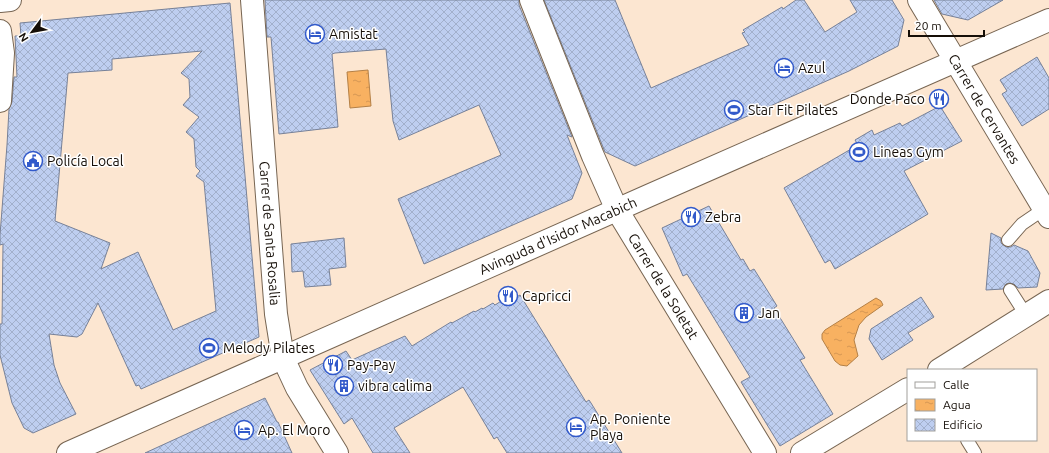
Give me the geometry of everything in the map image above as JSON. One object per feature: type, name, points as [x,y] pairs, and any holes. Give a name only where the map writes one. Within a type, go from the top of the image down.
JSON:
[{"type":"street","points":[[0,1],[10,0]]},
{"type":"street","name":"Carrer de Santa Rosalia","points":[[252,0],[276,314],[283,358],[297,388],[337,453]]},
{"type":"street","name":"Carrer de la Soletat","points":[[531,0],[593,156],[617,210],[765,453]]},
{"type":"street","name":"Carrer de Cervantes","points":[[919,0],[1047,214]]},
{"type":"street","name":"Avinguda d'Isidor Macabich","points":[[68,453],[1049,20]]},
{"type":"street","points":[[0,31],[3,53],[0,101]]},
{"type":"street","points":[[941,369],[1049,301]]},
{"type":"street","points":[[812,450],[907,390]]},
{"type":"lane","points":[[1008,240],[1022,224],[1047,214]]},
{"type":"lane","points":[[1010,290],[1026,315]]},
{"type":"lane","points":[[968,441],[975,453]]},
{"type":"water","points":[[368,70],[371,106],[350,108],[347,72]]},
{"type":"water","points":[[876,298],[881,301],[883,305],[866,317],[859,325],[854,340],[858,356],[847,366],[840,365],[835,361],[822,339],[822,334],[825,330]]},
{"type":"building","points":[[265,0],[519,0],[519,5],[572,137],[567,135],[582,173],[572,199],[424,264],[398,199],[501,155],[479,105],[399,140],[393,121],[386,49],[335,53],[332,54],[338,127],[279,134],[271,37],[267,37]]},
{"type":"building","points":[[544,0],[615,0],[651,88],[749,45],[742,33],[745,32],[743,30],[782,7],[783,9],[796,0],[804,0],[825,32],[857,12],[850,0],[892,0],[904,20],[898,46],[849,71],[635,166],[605,152]]},
{"type":"building","points":[[934,0],[1003,0],[968,20],[942,14]]},
{"type":"building","points":[[230,3],[259,337],[141,389],[139,385],[136,386],[98,303],[82,334],[77,337],[49,334],[54,365],[60,383],[76,414],[33,433],[24,428],[12,403],[0,355],[3,244],[0,245],[0,235],[9,109],[12,102],[14,77],[17,77],[15,36],[21,36],[20,23]],"holes":[[[202,51],[181,73],[189,79],[190,97],[183,105],[199,117],[186,132],[194,139],[196,167],[200,171],[196,176],[204,182],[216,311],[173,330],[138,252],[101,269],[110,243],[55,221],[68,73],[112,70],[112,59]]]},
{"type":"building","points":[[1037,57],[1049,78],[1049,109],[1022,126],[1002,94],[1007,91],[1000,80]]},
{"type":"building","points":[[940,106],[962,141],[904,171],[928,214],[835,269],[830,260],[825,263],[784,188],[858,145],[855,140],[872,130],[874,135],[900,123],[902,126]]},
{"type":"building","points":[[709,206],[741,260],[743,259],[750,271],[754,269],[777,306],[774,308],[805,358],[800,360],[833,414],[780,446],[741,382],[750,377],[687,274],[683,276],[662,228]]},
{"type":"building","points":[[991,233],[1001,238],[1001,243],[1006,247],[1011,247],[1014,245],[1028,251],[1040,273],[1037,287],[1018,288],[1014,284],[1009,283],[1006,284],[1003,289],[986,290]]},
{"type":"building","points":[[344,238],[346,267],[329,269],[331,285],[305,287],[303,271],[292,272],[291,244]]},
{"type":"building","points":[[520,295],[586,402],[589,400],[622,453],[507,453],[497,437],[494,439],[463,387],[394,428],[410,453],[373,453],[352,418],[344,424],[310,370],[346,351],[352,360],[405,336],[412,346],[451,322],[452,323],[474,311],[483,309],[493,303],[495,305],[506,298],[508,302]]},
{"type":"building","points":[[921,297],[934,317],[908,333],[913,340],[882,360],[869,339],[871,329]]},
{"type":"building","name":"Ap. El Moro","points":[[265,398],[292,453],[145,453]]},
{"type":"place","name":"Amistat","points":[[315,34]]},
{"type":"place","name":"Azul","points":[[784,68]]},
{"type":"place","name":"Donde Paco","points":[[939,99]]},
{"type":"place","name":"Star Fit Pilates","points":[[734,110]]},
{"type":"place","name":"Lineas Gym","points":[[859,152]]},
{"type":"place","name":"Policía Local","points":[[33,161]]},
{"type":"place","name":"Zebra","points":[[691,217]]},
{"type":"place","name":"Capricci","points":[[508,296]]},
{"type":"place","name":"Jan","points":[[744,313]]},
{"type":"place","name":"Melody Pilates","points":[[209,348]]},
{"type":"place","name":"Pay-Pay","points":[[333,365]]},
{"type":"place","name":"vibra calima","points":[[344,386]]},
{"type":"place","name":"Ap. Poniente Playa","points":[[576,427]]},
{"type":"place","name":"Ap. El Moro","points":[[244,430]]}]
